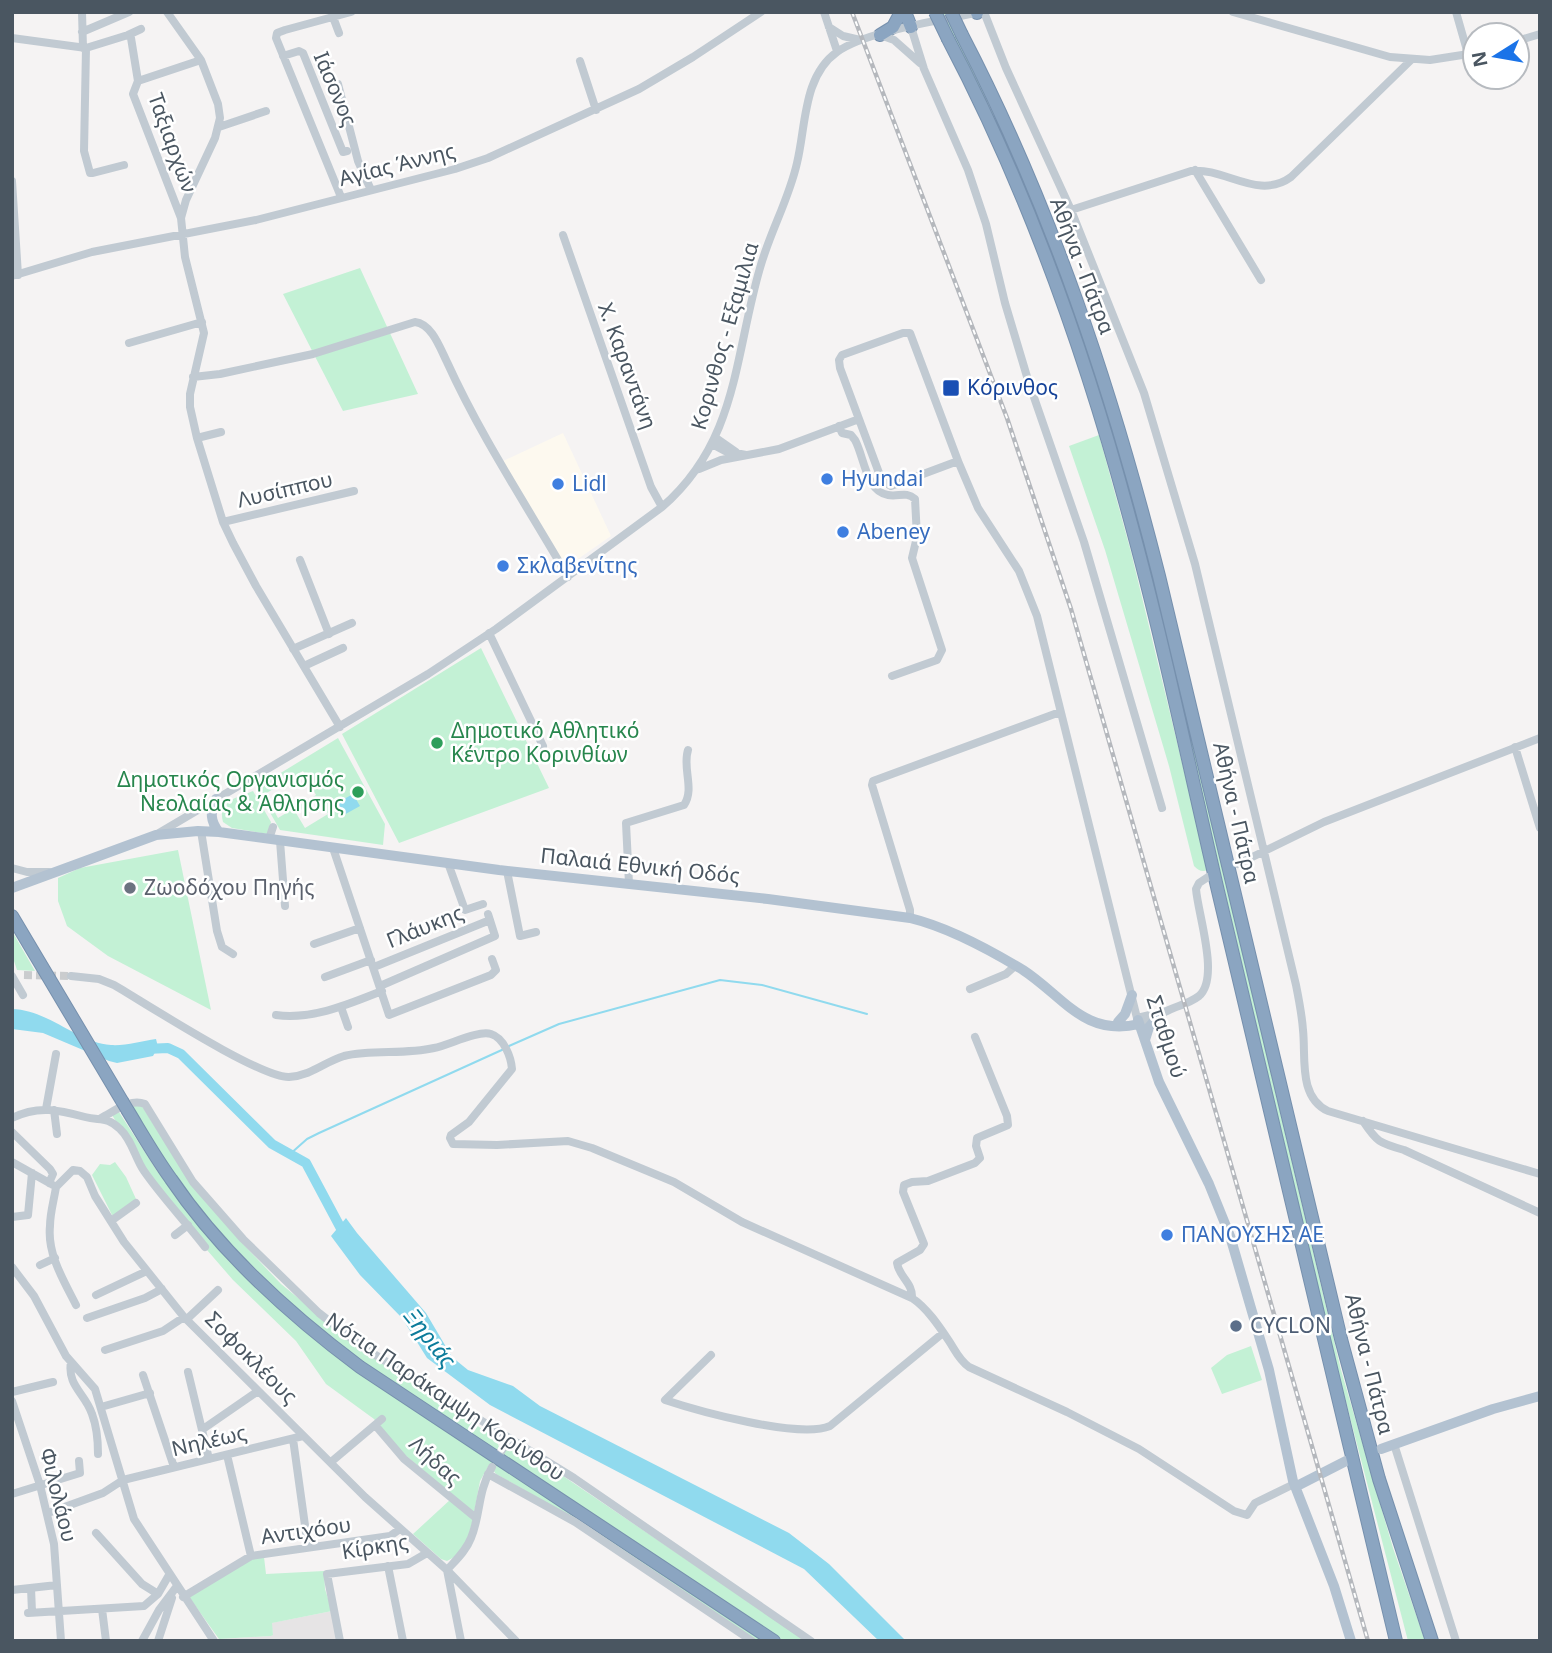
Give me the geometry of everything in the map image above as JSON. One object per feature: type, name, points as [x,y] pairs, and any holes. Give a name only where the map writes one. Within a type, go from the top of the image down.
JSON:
[{"type":"highway","points":[[880,34],[893,27],[903,12],[911,27]]},
{"type":"highway","name":"Αθήνα - Πάτρα","points":[[934,12],[990,127],[1048,265],[1091,387],[1127,508],[1299,1242],[1398,1641]]},
{"type":"highway","name":"Αθήνα - Πάτρα","points":[[951,12],[1001,115],[1048,227],[1091,342],[1125,450],[1163,589],[1344,1351],[1387,1507],[1432,1641]]},
{"type":"highway","name":"Νότια Παράκαμψη Κορίνθου","points":[[12,916],[171,1180],[217,1238],[253,1275],[322,1338],[371,1374],[774,1641]]},
{"type":"main road","points":[[216,799],[211,817],[219,832]]},
{"type":"main road","name":"Παλαιά Εθνική Οδός","points":[[12,888],[156,835],[219,832],[507,871],[910,918],[964,939],[1015,966],[1039,980],[1066,1007],[1092,1021],[1114,1024],[1138,1021]]},
{"type":"main road","points":[[1132,995],[1125,1014],[1114,1024],[1146,1046]]},
{"type":"main road","points":[[1146,1046],[1146,1032],[1156,1018]]},
{"type":"main road","name":"Σταθμού","points":[[1138,1021],[1163,1090],[1209,1184],[1230,1236],[1269,1370],[1294,1484],[1352,1641]]},
{"type":"main road","points":[[1381,1449],[1505,1405],[1540,1396]]},
{"type":"main road","points":[[1294,1484],[1346,1461]]},
{"type":"street","points":[[82,12],[85,48],[84,151],[87,165],[90,173],[124,165]]},
{"type":"street","points":[[82,32],[129,12]]},
{"type":"street","points":[[167,12],[201,60],[218,104],[219,127],[186,200],[181,218],[185,257],[204,333],[193,377],[190,407],[197,438],[223,522],[256,586],[340,727]]},
{"type":"street","points":[[341,197],[276,38],[277,33],[285,30],[351,12]]},
{"type":"street","name":"Αγίας Άννης","points":[[15,276],[92,252],[256,220],[487,159],[639,89],[761,12]]},
{"type":"street","points":[[824,12],[837,51]]},
{"type":"street","points":[[979,12],[1071,209],[1144,393],[1172,483],[1195,564],[1300,1006],[1305,1066],[1311,1096],[1328,1111],[1540,1174]]},
{"type":"street","name":"Κορινθος - Εξαμιλια","points":[[156,835],[340,727],[489,634],[684,488],[714,441],[729,403],[760,266],[794,176],[810,93],[820,70],[837,51],[860,40],[979,12]]},
{"type":"street","points":[[1233,12],[1358,49],[1411,60],[1461,54]]},
{"type":"street","points":[[333,17],[339,33]]},
{"type":"street","points":[[829,27],[843,36],[860,40]]},
{"type":"street","points":[[911,27],[924,69],[968,170],[986,224],[1024,368],[1084,541],[1162,808]]},
{"type":"street","points":[[12,38],[85,48],[128,36],[141,29]]},
{"type":"street","points":[[880,34],[894,40],[916,58],[924,69]]},
{"type":"street","name":"Ταξιαρχών","points":[[128,36],[131,38],[138,80],[133,94],[181,218]]},
{"type":"street","name":"Ιάσονος","points":[[283,56],[299,51],[303,54],[343,152],[347,151]]},
{"type":"street","points":[[138,80],[201,60]]},
{"type":"street","points":[[1071,209],[1195,170],[1255,185],[1282,183],[1411,60]]},
{"type":"street","points":[[580,61],[596,110]]},
{"type":"street","points":[[338,83],[358,161],[371,190]]},
{"type":"street","points":[[219,127],[266,111]]},
{"type":"street","points":[[310,123],[328,117]]},
{"type":"street","points":[[1195,170],[1261,280]]},
{"type":"street","points":[[12,181],[15,276]]},
{"type":"street","name":"Χ. Καραντάνη","points":[[563,235],[651,487],[662,507]]},
{"type":"street","points":[[129,343],[202,322]]},
{"type":"street","points":[[193,377],[220,374],[313,354],[407,324],[424,324],[433,335],[471,410],[568,577]]},
{"type":"street","name":"Σταθμού","points":[[859,419],[840,368],[841,357],[903,333],[910,333],[978,508],[1012,559],[1028,590],[1048,658],[1138,1021]]},
{"type":"street","points":[[696,471],[714,462],[779,449],[859,419],[882,481],[886,484],[891,486],[958,461]]},
{"type":"street","points":[[839,426],[842,433],[855,440],[876,489],[886,495],[908,494],[915,499],[917,537],[912,558],[942,650],[937,660],[892,676]]},
{"type":"street","points":[[197,438],[221,432]]},
{"type":"street","points":[[714,441],[736,452],[752,455]]},
{"type":"street","name":"Λυσίππου","points":[[223,522],[354,491]]},
{"type":"street","points":[[300,560],[329,634]]},
{"type":"street","points":[[293,649],[352,623]]},
{"type":"street","points":[[489,634],[543,746]]},
{"type":"street","points":[[304,666],[344,648]]},
{"type":"street","points":[[910,918],[908,900],[873,781],[1060,712]]},
{"type":"street","points":[[1238,864],[1324,822],[1540,738]]},
{"type":"street","points":[[1515,747],[1540,828]]},
{"type":"street","points":[[629,884],[625,823],[684,805],[688,788],[685,763],[688,750]]},
{"type":"street","points":[[273,827],[285,906]]},
{"type":"street","points":[[201,831],[217,931],[222,947],[233,954]]},
{"type":"street","points":[[333,848],[391,1016],[491,975],[496,970],[492,959]]},
{"type":"street","points":[[448,863],[465,910],[483,904]]},
{"type":"street","points":[[12,868],[27,872],[52,873]]},
{"type":"street","points":[[507,871],[520,936],[536,932]]},
{"type":"street","points":[[1138,1021],[1198,997],[1206,984],[1208,963],[1196,889],[1199,883],[1208,877]]},
{"type":"street","name":"Γλάυκης","points":[[325,977],[373,964],[489,917],[495,936],[381,988]]},
{"type":"street","points":[[314,944],[360,928]]},
{"type":"street","points":[[970,989],[1006,974],[1015,966]]},
{"type":"street","points":[[12,974],[24,975]]},
{"type":"street","points":[[12,974],[23,995]]},
{"type":"street","points":[[71,976],[99,979],[114,985],[246,1062],[276,1076],[300,1075],[347,1056],[424,1050],[483,1034],[493,1034],[508,1052],[511,1072],[469,1122],[451,1135],[453,1144],[568,1141],[592,1148],[674,1182],[742,1222],[912,1298],[969,1367],[1139,1449],[1234,1511],[1247,1514],[1255,1503],[1294,1484]]},
{"type":"street","points":[[276,1015],[301,1015],[341,1007],[381,988]]},
{"type":"street","points":[[341,1007],[348,1027]]},
{"type":"street","points":[[1138,1021],[1156,1018],[1167,1011]]},
{"type":"street","points":[[912,1298],[911,1287],[898,1270],[897,1264],[920,1250],[924,1244],[903,1192],[904,1185],[928,1181],[979,1161],[976,1138],[1008,1125],[1007,1116],[975,1037]]},
{"type":"street","points":[[56,1054],[50,1110],[57,1134]]},
{"type":"street","points":[[12,1118],[34,1109],[101,1118],[130,1103],[138,1101],[145,1104],[193,1182],[243,1239],[299,1296],[361,1346],[574,1478],[811,1641]]},
{"type":"street","points":[[101,1118],[120,1128],[144,1170],[205,1247]]},
{"type":"street","points":[[1363,1121],[1373,1137],[1387,1145],[1404,1150],[1540,1213]]},
{"type":"street","points":[[12,1132],[53,1174],[49,1228],[55,1258],[76,1305]]},
{"type":"street","points":[[12,1162],[52,1185]]},
{"type":"street","name":"Σοφοκλέους","points":[[52,1185],[73,1170],[80,1171],[87,1177],[111,1221],[185,1318],[303,1436],[447,1570],[516,1641]]},
{"type":"street","points":[[12,1217],[28,1215],[32,1173]]},
{"type":"street","points":[[111,1221],[136,1203]]},
{"type":"street","points":[[175,1235],[188,1225]]},
{"type":"street","points":[[40,1265],[55,1258]]},
{"type":"street","points":[[12,1266],[34,1296],[71,1362],[90,1383],[101,1408],[134,1519],[214,1641]]},
{"type":"street","points":[[96,1295],[147,1270]]},
{"type":"street","points":[[87,1318],[145,1298],[162,1289]]},
{"type":"street","points":[[105,1350],[163,1331],[185,1318],[218,1290]]},
{"type":"street","points":[[711,1355],[665,1400],[728,1418],[796,1429],[819,1429],[830,1426],[943,1333]]},
{"type":"street","points":[[71,1362],[69,1375],[92,1414],[98,1438],[98,1454]]},
{"type":"street","points":[[188,1372],[209,1459]]},
{"type":"street","points":[[143,1375],[174,1467]]},
{"type":"street","points":[[12,1392],[53,1381]]},
{"type":"street","points":[[203,1429],[258,1391]]},
{"type":"street","points":[[101,1408],[149,1393]]},
{"type":"street","name":"Φιλολάου","points":[[12,1401],[40,1485],[54,1544],[61,1641]]},
{"type":"street","name":"Λήδας","points":[[331,1462],[379,1422],[404,1459],[476,1518]]},
{"type":"street","points":[[12,1435],[23,1432]]},
{"type":"street","name":"Νηλέως","points":[[47,1513],[103,1493],[123,1480],[303,1436]]},
{"type":"street","points":[[293,1438],[307,1547]]},
{"type":"street","points":[[500,1453],[509,1440]]},
{"type":"street","points":[[1397,1443],[1439,1593],[1456,1641]]},
{"type":"street","points":[[227,1455],[251,1556]]},
{"type":"street","points":[[12,1494],[80,1473],[79,1461]]},
{"type":"street","points":[[461,1641],[447,1570],[465,1550],[471,1538],[481,1487],[490,1470],[575,1522],[752,1641]]},
{"type":"street","name":"Αντιχόου","points":[[183,1597],[251,1556],[390,1536],[400,1528]]},
{"type":"street","points":[[96,1534],[142,1584],[158,1594]]},
{"type":"street","name":"Κίρκης","points":[[340,1641],[327,1574],[408,1564],[427,1553]]},
{"type":"street","points":[[388,1566],[403,1641]]},
{"type":"street","points":[[31,1588],[30,1613],[144,1606],[158,1594],[169,1574]]},
{"type":"street","points":[[12,1590],[57,1585]]},
{"type":"street","points":[[142,1641],[159,1610],[177,1586]]},
{"type":"street","points":[[158,1641],[165,1613],[177,1586]]},
{"type":"street","points":[[102,1609],[106,1641]]},
{"type":"shaded area","points":[[563,433],[611,536],[565,568],[503,461]]},
{"type":"shaded area","points":[[332,1611],[340,1641],[219,1639],[271,1636],[271,1623]]},
{"type":"green space","points":[[941,12],[944,12],[976,77],[1033,208],[1084,343],[1127,480],[1147,549],[1341,1370],[1393,1548],[1425,1641],[1408,1641],[1338,1371],[1151,578],[1096,385]]},
{"type":"green space","points":[[360,268],[418,394],[343,411],[283,294]]},
{"type":"green space","points":[[1099,435],[1131,552],[1208,870],[1206,871],[1194,866],[1169,766],[1105,550],[1069,446]]},
{"type":"green space","name":"Δημοτικό Αθλητικό Κέντρο Κορινθίων","points":[[481,648],[549,788],[399,843],[342,734]]},
{"type":"green space","name":"Δημοτικός Οργανισμός Νεολαίας & Άθλησης","points":[[338,738],[385,824],[383,845],[280,830],[256,788]],"holes":[[[303,771],[316,795],[278,818],[265,794]],[[319,799],[328,814],[305,828],[296,813]]]},
{"type":"green space","points":[[253,791],[271,822],[268,834],[232,828],[223,822],[223,809],[226,804]]},
{"type":"green space","points":[[178,850],[211,1010],[108,956],[67,926],[58,901],[58,878],[80,868]]},
{"type":"green space","points":[[12,931],[35,971],[17,970],[12,955]]},
{"type":"green space","points":[[129,1106],[142,1106],[169,1149],[243,1244],[281,1284],[364,1352],[496,1438],[499,1447],[496,1451],[356,1356],[274,1287],[188,1194],[160,1158]]},
{"type":"green space","points":[[119,1112],[157,1171],[195,1218],[306,1332],[764,1641],[756,1641],[577,1520],[496,1474],[489,1465],[480,1481],[474,1513],[398,1449],[374,1419],[326,1384],[296,1341],[233,1280],[148,1173],[112,1115]]},
{"type":"green space","points":[[115,1162],[126,1177],[136,1199],[112,1215],[92,1175],[100,1164],[110,1165]]},
{"type":"green space","points":[[1251,1346],[1262,1380],[1222,1394],[1211,1368],[1227,1355]]},
{"type":"green space","points":[[515,1447],[529,1453],[807,1641],[784,1641],[502,1454]]},
{"type":"green space","points":[[451,1499],[473,1519],[462,1549],[447,1561],[441,1559],[413,1534]]},
{"type":"green space","points":[[264,1557],[266,1574],[324,1571],[325,1589],[332,1611],[272,1623],[271,1636],[219,1639],[189,1597],[252,1558]]},
{"type":"water","points":[[353,794],[360,806],[342,816],[335,804]]},
{"type":"water","points":[[12,1009],[51,1020],[99,1043],[122,1045],[156,1039],[158,1047],[153,1056],[117,1063],[109,1061],[43,1033],[12,1029]]},
{"type":"water","points":[[346,1218],[426,1313],[452,1357],[468,1370],[513,1386],[540,1406],[789,1533],[829,1564],[906,1641],[879,1641],[804,1569],[490,1405],[427,1358],[402,1318],[360,1275],[331,1236]]},
{"type":"waterway","points":[[509,1046],[559,1024],[720,980],[762,985],[867,1014]]},
{"type":"waterway","name":"Ξηριάς","points":[[146,1049],[168,1048],[181,1054],[272,1144],[306,1163],[346,1238]]},
{"type":"waterway","points":[[289,1155],[307,1139],[319,1133],[504,1049]]},
{"type":"tunnel","points":[[24,975],[71,976]]},
{"type":"railway","points":[[852,12],[1007,418],[1071,609],[1368,1641]]},
{"type":"place","name":"Κόρινθος","points":[[951,388]]},
{"type":"place","name":"Hyundai","points":[[827,479]]},
{"type":"place","name":"Lidl","points":[[558,484]]},
{"type":"place","name":"Abeney","points":[[843,532]]},
{"type":"place","name":"Σκλαβενίτης","points":[[503,566]]},
{"type":"place","name":"Δημοτικό Αθλητικό Κέντρο Κορινθίων","points":[[437,743]]},
{"type":"place","name":"Δημοτικός Οργανισμός Νεολαίας & Άθλησης","points":[[358,792]]},
{"type":"place","name":"Ζωοδόχου Πηγής","points":[[130,888]]},
{"type":"place","name":"ΠΑΝΟΥΣΗΣ ΑΕ","points":[[1167,1235]]},
{"type":"place","name":"CYCLON","points":[[1236,1326]]}]
